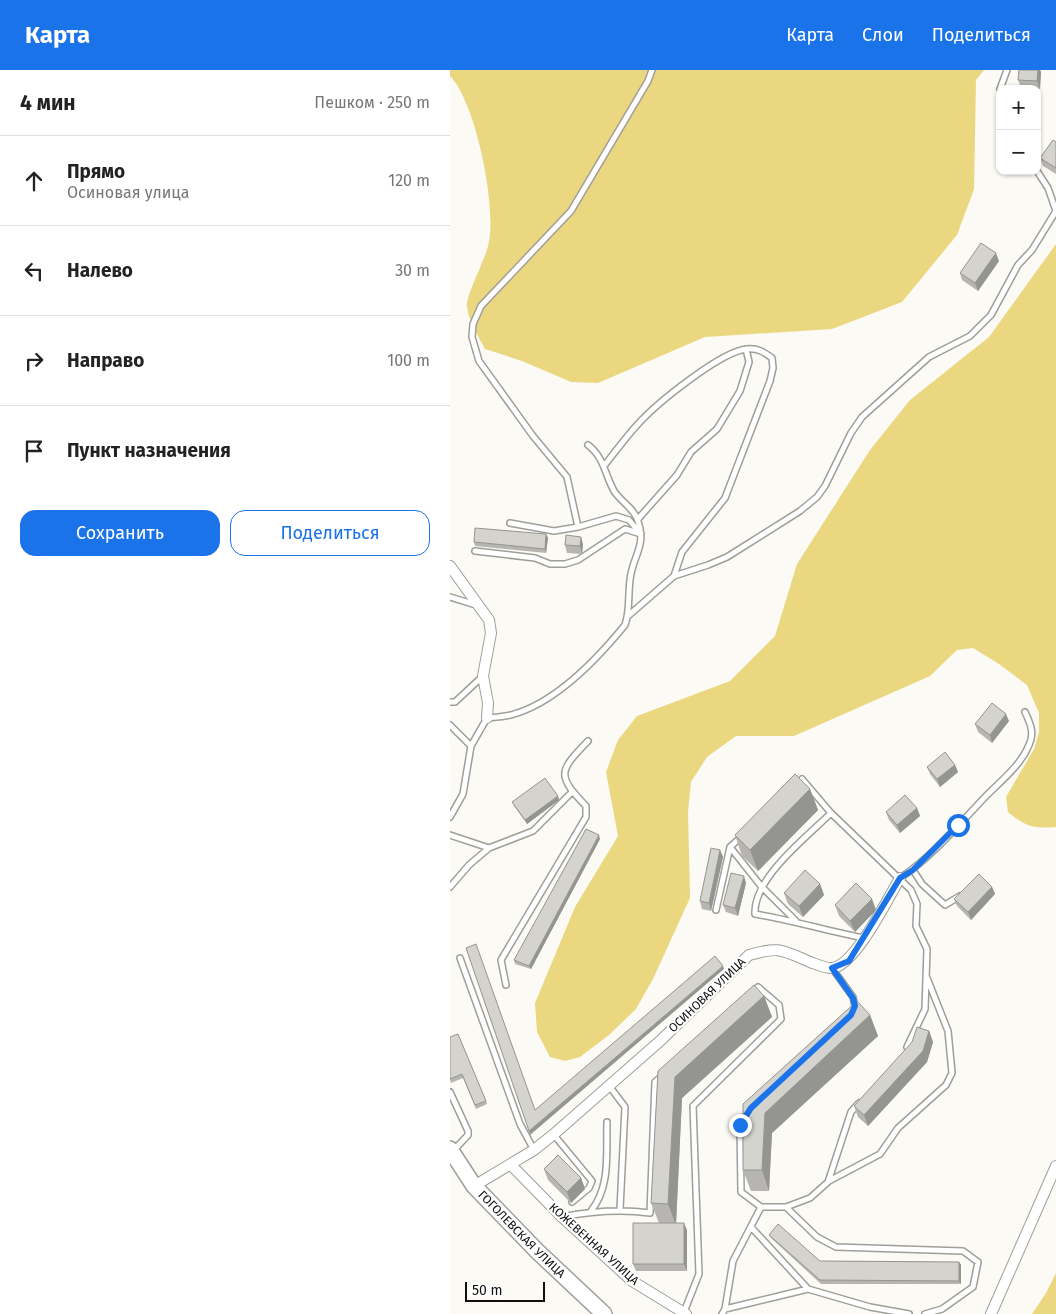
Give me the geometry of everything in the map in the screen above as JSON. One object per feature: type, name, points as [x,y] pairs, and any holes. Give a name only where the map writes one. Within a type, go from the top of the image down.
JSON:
[{"type":"main road","name":"ГОГОЛЕВСКАЯ УЛИЦА","points":[[451,1150],[474,1186],[537,1251],[604,1314]]},
{"type":"street","points":[[450,566],[487,617],[490,629],[483,676],[488,703],[487,718]]},
{"type":"street","points":[[832,968],[849,961],[865,938],[900,878]]},
{"type":"street","name":"ОСИНОВАЯ УЛИЦА","points":[[474,1186],[534,1150],[610,1087],[749,955],[766,950],[786,950],[812,963],[832,968]]},
{"type":"street","name":"КОЖЕВЕННАЯ УЛИЦА","points":[[510,1165],[562,1217],[632,1281],[685,1313]]},
{"type":"street","points":[[991,1314],[1056,1166]]},
{"type":"lane","points":[[578,527],[567,477],[533,436],[479,361],[473,346],[473,324],[481,306],[571,212],[648,81],[652,70]]},
{"type":"lane","points":[[1001,85],[1007,70]]},
{"type":"lane","points":[[628,616],[674,576],[727,557],[800,512],[818,497],[851,433],[862,417],[929,357],[970,336],[991,315],[1018,265],[1032,250],[1056,211],[1048,188],[1040,175]]},
{"type":"lane","points":[[604,466],[638,423],[663,401],[714,362],[746,349],[761,350],[772,358],[773,368],[770,381],[725,498],[682,552],[674,576]]},
{"type":"lane","points":[[638,519],[678,475],[691,452],[717,429],[740,391],[749,362],[746,349]]},
{"type":"lane","points":[[450,817],[463,794],[471,746],[487,718],[514,714],[548,698],[585,668],[610,644],[625,625],[628,616],[631,571],[638,557],[641,534],[638,519],[628,505],[615,493],[597,452],[588,445]]},
{"type":"lane","points":[[510,523],[554,530],[578,527],[616,516],[629,520],[641,534]]},
{"type":"lane","points":[[474,551],[535,558],[550,564],[565,564],[578,560],[625,529],[641,534]]},
{"type":"lane","points":[[450,597],[479,606]]},
{"type":"lane","points":[[450,702],[455,702],[483,676]]},
{"type":"lane","points":[[900,878],[913,870],[1018,763],[1030,744],[1032,726],[1025,712]]},
{"type":"lane","points":[[450,725],[471,746]]},
{"type":"lane","points":[[506,985],[501,960],[586,818],[586,806],[572,792],[564,776],[566,764],[588,741]]},
{"type":"lane","points":[[788,793],[802,779],[831,813],[911,890],[917,904],[916,926],[927,948],[926,976],[924,1009],[911,1043],[905,1050]]},
{"type":"lane","points":[[450,887],[469,865],[490,848],[533,830],[572,792]]},
{"type":"lane","points":[[831,813],[761,886],[754,903],[755,914],[796,920],[835,932],[865,938]]},
{"type":"lane","points":[[716,910],[730,847],[744,833]]},
{"type":"lane","points":[[450,835],[490,848]]},
{"type":"lane","points":[[730,847],[761,886],[796,920]]},
{"type":"lane","points":[[913,870],[922,884],[946,905],[960,896]]},
{"type":"lane","points":[[460,958],[520,1124],[534,1150]]},
{"type":"lane","points":[[832,968],[853,998],[855,1006],[851,1015]]},
{"type":"lane","points":[[751,1108],[740,1125],[741,1192],[761,1206],[786,1207],[810,1198],[828,1182],[880,1154],[898,1128],[946,1085],[952,1073],[948,1031],[926,976]]},
{"type":"lane","points":[[685,1313],[698,1274],[693,1106],[781,1019],[779,1005],[758,987],[751,994]]},
{"type":"lane","points":[[562,1217],[591,1211],[620,1209],[650,1213],[656,1082],[670,1068]]},
{"type":"lane","points":[[610,1087],[625,1107],[620,1209]]},
{"type":"lane","points":[[450,1092],[468,1131],[468,1135],[451,1150]]},
{"type":"lane","points":[[828,1182],[851,1112],[863,1098]]},
{"type":"lane","points":[[591,1211],[601,1197],[605,1180],[606,1122]]},
{"type":"lane","points":[[554,1134],[592,1181],[589,1188],[572,1202]]},
{"type":"lane","points":[[761,1206],[733,1261],[724,1312],[808,1289]]},
{"type":"lane","points":[[786,1207],[817,1238],[836,1248],[963,1251],[971,1255],[978,1262],[973,1286],[942,1309],[925,1314]]},
{"type":"lane","points":[[751,1227],[808,1289],[870,1307],[909,1314]]},
{"type":"shaded area","points":[[450,70],[984,70],[976,80],[974,189],[957,235],[902,302],[832,329],[705,337],[598,383],[571,382],[522,361],[485,349],[468,313],[467,302],[488,246],[490,208],[487,183],[476,132],[460,89],[450,76]]},
{"type":"shaded area","points":[[1056,244],[1056,827],[1030,826],[1019,821],[1008,812],[1006,797],[1034,749],[1039,732],[1039,713],[1027,685],[973,648],[957,650],[930,676],[794,736],[736,736],[707,757],[691,782],[688,812],[690,898],[653,979],[636,1009],[609,1035],[580,1057],[565,1061],[550,1057],[537,1032],[535,1003],[575,907],[618,836],[606,772],[618,740],[637,716],[730,681],[775,636],[797,564],[870,450],[910,400],[989,337]]},
{"type":"shaded area","points":[[1056,1273],[1056,1314],[1032,1314],[1046,1293]]},
{"type":"building","points":[[1019,70],[1038,70],[1037,81],[1018,80]]},
{"type":"building","points":[[1053,140],[1056,142],[1056,168],[1041,159]]},
{"type":"building","points":[[981,243],[996,253],[975,283],[960,273]]},
{"type":"building","points":[[475,528],[546,534],[545,549],[474,542]]},
{"type":"building","points":[[566,535],[581,537],[580,546],[565,545]]},
{"type":"building","points":[[992,703],[1006,714],[990,735],[975,724]]},
{"type":"building","points":[[945,752],[955,765],[937,779],[927,767]]},
{"type":"building","points":[[795,774],[810,789],[750,850],[735,835]]},
{"type":"building","points":[[545,778],[558,796],[525,820],[512,802]]},
{"type":"building","points":[[905,795],[917,808],[897,825],[886,812]]},
{"type":"building","points":[[586,829],[599,835],[529,966],[514,960]]},
{"type":"building","points":[[711,848],[720,850],[709,903],[700,901]]},
{"type":"building","points":[[805,870],[820,884],[799,906],[784,893]]},
{"type":"building","points":[[731,873],[744,876],[735,908],[723,905]]},
{"type":"building","points":[[979,874],[992,887],[968,912],[954,899]]},
{"type":"building","points":[[856,883],[872,899],[850,921],[835,905]]},
{"type":"building","points":[[476,944],[535,1110],[715,956],[723,966],[529,1131],[466,948]]},
{"type":"building","points":[[754,985],[764,996],[675,1077],[668,1204],[651,1203],[658,1071]]},
{"type":"building","points":[[857,1001],[870,1015],[765,1113],[762,1170],[743,1170],[743,1104]]},
{"type":"building","points":[[917,1027],[929,1031],[923,1051],[864,1115],[854,1106],[912,1042]]},
{"type":"building","points":[[458,1034],[486,1101],[475,1105],[462,1074],[450,1079],[450,1037]]},
{"type":"building","points":[[558,1155],[581,1178],[567,1192],[544,1169]]},
{"type":"building","points":[[633,1223],[684,1223],[684,1264],[633,1264]]},
{"type":"building","points":[[778,1224],[820,1261],[959,1262],[959,1281],[820,1280],[769,1235]]},
{"type":"route","points":[[740,1125],[751,1108],[851,1015],[855,1006],[853,998],[832,968],[849,961],[865,938],[900,878],[913,870],[958,825]]}]
